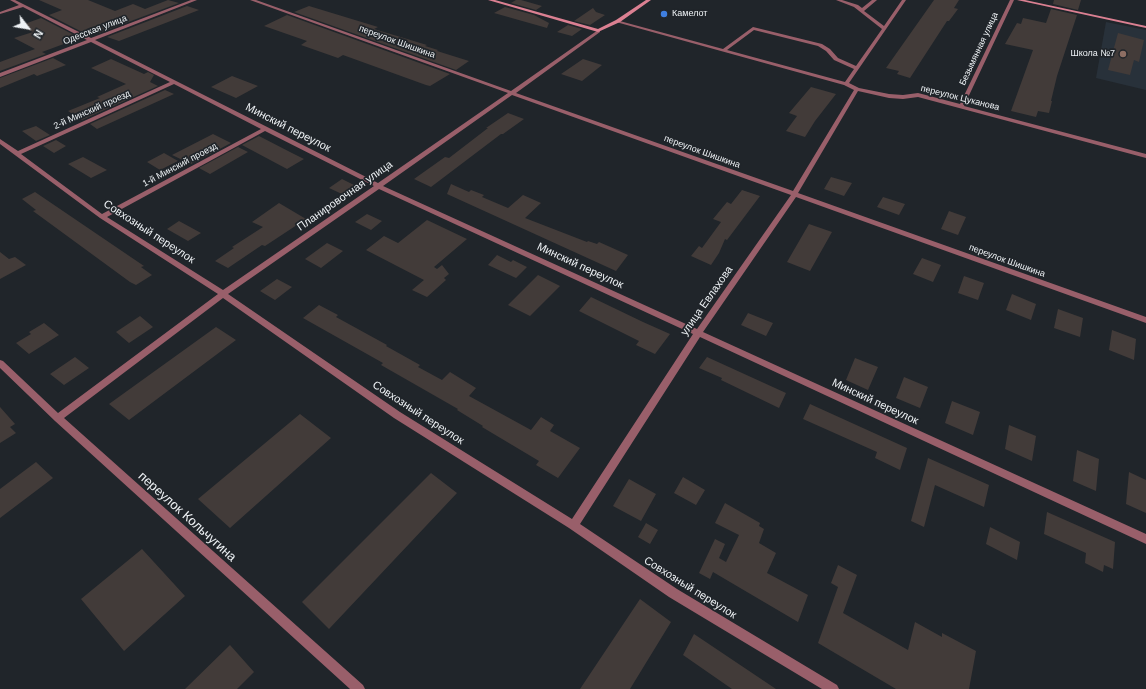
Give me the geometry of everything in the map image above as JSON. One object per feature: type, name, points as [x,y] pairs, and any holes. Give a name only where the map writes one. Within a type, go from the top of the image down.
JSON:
[{"type":"main road","points":[[490,0],[598,31]]},
{"type":"main road","name":"Планировочная улица","points":[[598,31],[618,21],[649,0]]},
{"type":"main road","points":[[1019,0],[1146,27]]},
{"type":"street","name":"Минский переулок","points":[[12,0],[378,186],[699,332],[1146,539]]},
{"type":"street","name":"Одесская улица","points":[[0,75],[195,0]]},
{"type":"street","name":"переулок Шишкина","points":[[252,0],[1146,320]]},
{"type":"street","points":[[838,0],[856,6],[884,29]]},
{"type":"street","points":[[861,11],[874,0]]},
{"type":"street","points":[[846,84],[904,0]]},
{"type":"street","name":"Безымянная улица","points":[[962,105],[1012,0]]},
{"type":"street","points":[[0,13],[22,6]]},
{"type":"street","name":"переулок Цуканова","points":[[618,21],[846,84],[857,89],[889,96],[903,97],[918,94],[962,105],[1078,139],[1146,156]]},
{"type":"street","points":[[724,50],[753,28],[820,45],[828,50],[836,59],[857,68]]},
{"type":"street","name":"Планировочная улица","points":[[58,418],[223,294],[512,93],[598,31]]},
{"type":"street","name":"2-й Минский проезд","points":[[17,154],[174,82]]},
{"type":"street","name":"улица Евлахова","points":[[573,525],[699,332],[794,195],[857,89]]},
{"type":"street","name":"1-й Минский проезд","points":[[102,217],[266,128]]},
{"type":"street","name":"Совхозный переулок","points":[[0,141],[102,217],[223,294],[397,415],[573,525],[672,593],[833,689]]},
{"type":"street","name":"переулок Кольчугина","points":[[0,363],[58,418],[359,689]]},
{"type":"shaded area","name":"Школа №7","points":[[1106,22],[1146,30],[1146,90],[1096,78]]},
{"type":"building","points":[[39,0],[88,0],[115,11],[133,4],[145,9],[168,0],[179,3],[99,33],[95,32],[88,35],[49,15],[62,10]]},
{"type":"building","points":[[516,0],[542,6],[536,10],[511,3]]},
{"type":"building","points":[[934,0],[959,0],[954,8],[958,9],[949,21],[947,21],[910,78],[897,74],[899,71],[886,68]]},
{"type":"building","points":[[1054,0],[1081,0],[1078,10],[1053,4]]},
{"type":"building","points":[[187,6],[199,10],[119,41],[107,37]]},
{"type":"building","points":[[309,6],[378,27],[374,29],[427,45],[425,46],[469,61],[456,70],[294,12]]},
{"type":"building","points":[[505,7],[534,15],[549,23],[547,28],[494,13]]},
{"type":"building","points":[[593,8],[596,12],[605,15],[590,25],[574,21]]},
{"type":"building","points":[[1051,9],[1077,15],[1057,76],[1049,113],[1038,111],[1036,117],[1011,111],[1033,50],[1005,44],[1017,23],[1021,24],[1023,18],[1046,23]]},
{"type":"building","points":[[287,15],[450,74],[430,86],[426,85],[343,55],[338,58],[301,45],[307,41],[264,26]]},
{"type":"building","points":[[41,18],[80,38],[42,52],[46,54],[0,71],[0,62],[35,49],[14,38],[33,32],[19,26]]},
{"type":"building","points":[[568,25],[582,29],[572,36],[557,32]]},
{"type":"building","points":[[1118,33],[1144,40],[1139,62],[1134,60],[1130,75],[1108,70]]},
{"type":"building","points":[[53,58],[66,65],[37,76],[34,74],[0,88],[0,78]]},
{"type":"building","points":[[111,59],[144,74],[148,72],[154,75],[150,82],[158,86],[82,120],[68,111],[100,98],[97,97],[126,84],[91,68]]},
{"type":"building","points":[[583,59],[602,65],[582,81],[561,74]]},
{"type":"building","points":[[232,76],[258,86],[236,98],[211,87]]},
{"type":"building","points":[[811,87],[836,94],[815,121],[805,137],[786,131],[797,116],[789,113]]},
{"type":"building","points":[[165,90],[174,94],[97,129],[90,124]]},
{"type":"building","points":[[508,113],[524,119],[501,134],[431,187],[414,179],[445,157],[449,158],[488,128],[486,128]]},
{"type":"building","points":[[36,126],[50,135],[36,141],[22,131]]},
{"type":"building","points":[[213,134],[231,143],[191,164],[172,155]]},
{"type":"building","points":[[259,136],[304,159],[287,169],[242,145]]},
{"type":"building","points":[[56,140],[66,146],[54,153],[43,146]]},
{"type":"building","points":[[238,147],[248,152],[210,174],[199,168]]},
{"type":"building","points":[[164,153],[178,161],[160,170],[147,162]]},
{"type":"building","points":[[83,157],[107,170],[91,178],[68,164]]},
{"type":"building","points":[[831,177],[852,183],[844,196],[824,189]]},
{"type":"building","points":[[342,179],[356,186],[342,194],[329,188]]},
{"type":"building","points":[[451,184],[469,192],[471,190],[484,195],[482,197],[508,208],[523,195],[541,203],[525,218],[587,242],[597,244],[599,242],[628,255],[616,271],[447,194]]},
{"type":"building","points":[[742,190],[760,196],[727,240],[725,239],[719,253],[711,265],[691,256],[699,246],[702,248],[721,222],[713,219],[727,202],[731,204]]},
{"type":"building","points":[[35,192],[144,266],[141,267],[152,275],[136,285],[130,282],[33,211],[36,210],[22,199]]},
{"type":"building","points":[[883,197],[905,204],[899,215],[877,207]]},
{"type":"building","points":[[279,203],[306,219],[265,246],[262,245],[228,268],[215,261],[234,248],[232,247],[263,227],[252,222]]},
{"type":"building","points":[[949,211],[966,217],[958,235],[941,229]]},
{"type":"building","points":[[367,214],[382,221],[371,230],[355,222]]},
{"type":"building","points":[[427,220],[467,239],[434,267],[437,269],[442,265],[449,274],[444,278],[446,280],[427,297],[412,290],[424,280],[366,250],[384,236],[398,243]]},
{"type":"building","points":[[179,221],[201,233],[188,241],[167,229]]},
{"type":"building","points":[[809,224],[832,232],[810,271],[787,262]]},
{"type":"building","points":[[327,243],[343,251],[321,268],[305,259]]},
{"type":"building","points":[[0,252],[9,259],[15,257],[26,265],[0,279]]},
{"type":"building","points":[[497,255],[511,262],[513,260],[527,267],[516,278],[488,265]]},
{"type":"building","points":[[922,258],[941,265],[933,282],[913,274]]},
{"type":"building","points":[[538,275],[560,286],[530,316],[508,305]]},
{"type":"building","points":[[964,276],[984,283],[978,300],[958,293]]},
{"type":"building","points":[[277,279],[292,287],[275,300],[260,291]]},
{"type":"building","points":[[1012,294],[1036,304],[1031,320],[1006,310]]},
{"type":"building","points":[[591,297],[670,334],[655,354],[636,345],[639,341],[579,311]]},
{"type":"building","points":[[319,305],[338,315],[336,317],[420,365],[418,367],[442,380],[450,372],[476,388],[469,396],[531,430],[541,417],[554,425],[550,431],[580,448],[558,478],[536,465],[539,461],[482,427],[483,426],[457,410],[458,409],[381,365],[383,363],[303,318]]},
{"type":"building","points":[[1058,309],[1083,318],[1080,337],[1054,328]]},
{"type":"building","points":[[748,313],[773,323],[766,336],[741,325]]},
{"type":"building","points":[[140,316],[153,327],[129,343],[116,332]]},
{"type":"building","points":[[44,323],[59,335],[29,354],[16,343],[31,334],[29,332]]},
{"type":"building","points":[[216,327],[236,340],[129,420],[109,404]]},
{"type":"building","points":[[1112,330],[1136,339],[1134,360],[1109,350]]},
{"type":"building","points":[[75,357],[89,368],[64,385],[50,374]]},
{"type":"building","points":[[707,357],[786,393],[779,408],[721,380],[722,378],[699,368]]},
{"type":"building","points":[[855,358],[878,367],[868,390],[846,380]]},
{"type":"building","points":[[904,377],[928,387],[920,408],[896,398]]},
{"type":"building","points":[[952,401],[980,412],[973,435],[945,423]]},
{"type":"building","points":[[810,404],[907,448],[900,470],[875,458],[877,452],[803,419]]},
{"type":"building","points":[[0,407],[15,424],[10,427],[16,433],[0,443]]},
{"type":"building","points":[[300,414],[331,438],[230,528],[198,499]]},
{"type":"building","points":[[1009,425],[1036,436],[1032,461],[1005,449]]},
{"type":"building","points":[[1077,450],[1099,459],[1096,491],[1073,481]]},
{"type":"building","points":[[928,458],[989,485],[984,507],[935,485],[924,527],[911,521]]},
{"type":"building","points":[[36,462],[53,478],[0,518],[0,489]]},
{"type":"building","points":[[1129,472],[1146,480],[1146,513],[1126,504]]},
{"type":"building","points":[[431,473],[457,493],[329,629],[302,602]]},
{"type":"building","points":[[683,477],[705,490],[696,505],[674,493]]},
{"type":"building","points":[[629,479],[656,494],[641,521],[613,506]]},
{"type":"building","points":[[725,503],[760,523],[759,526],[764,529],[759,543],[776,553],[767,573],[808,595],[798,622],[713,572],[710,579],[699,573],[715,539],[725,544],[719,558],[726,562],[739,535],[715,523]]},
{"type":"building","points":[[1047,512],[1115,542],[1113,569],[1104,565],[1103,572],[1085,563],[1086,553],[1044,534]]},
{"type":"building","points":[[646,523],[658,530],[650,544],[638,537]]},
{"type":"building","points":[[990,527],[1020,542],[1017,560],[986,544]]},
{"type":"building","points":[[142,549],[185,596],[124,651],[81,599]]},
{"type":"building","points":[[838,565],[857,575],[843,613],[908,650],[915,622],[942,637],[942,633],[976,651],[969,689],[896,689],[818,643],[838,587],[831,583]]},
{"type":"building","points":[[640,599],[671,622],[630,689],[580,689]]},
{"type":"building","points":[[694,634],[776,689],[732,689],[683,655]]},
{"type":"building","points":[[230,645],[254,672],[237,689],[185,689]]},
{"type":"place","name":"Камелот","points":[[664,14]]},
{"type":"place","name":"Школа №7","points":[[1123,54]]}]
